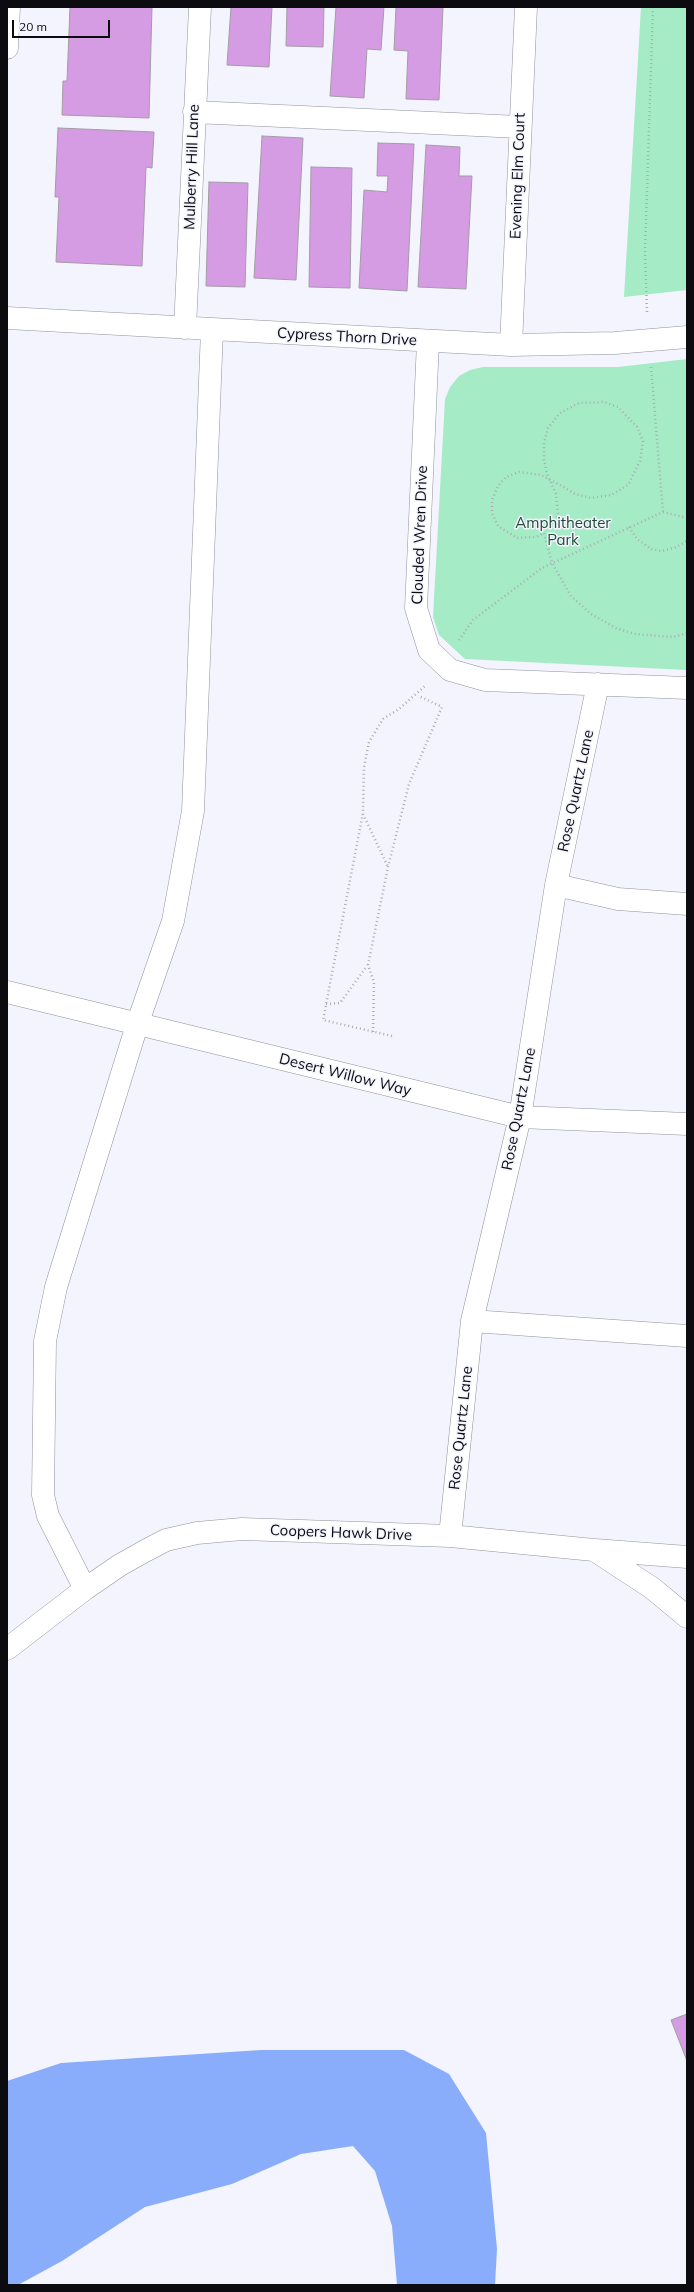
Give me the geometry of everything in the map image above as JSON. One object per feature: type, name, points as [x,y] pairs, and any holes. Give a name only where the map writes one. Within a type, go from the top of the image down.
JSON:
[{"type":"street","points":[[7,48],[9,7]]},
{"type":"street","name":"Mulberry Hill Lane","points":[[185,328],[200,7]]},
{"type":"street","name":"Evening Elm Court","points":[[511,345],[526,7]]},
{"type":"street","points":[[194,112],[520,127]]},
{"type":"street","name":"Cypress Thorn Drive","points":[[7,318],[428,342],[511,345],[649,340],[687,337]]},
{"type":"street","points":[[85,1589],[48,1516],[43,1495],[45,1341],[56,1286],[137,1025],[173,921],[193,811],[212,330]]},
{"type":"street","name":"Clouded Wren Drive","points":[[428,342],[416,608],[429,650],[450,670],[485,680],[687,688]]},
{"type":"street","name":"Rose Quartz Lane","points":[[450,1536],[472,1320],[520,1117],[556,885],[598,684]]},
{"type":"street","points":[[556,885],[618,899],[687,904]]},
{"type":"street","name":"Desert Willow Way","points":[[7,992],[137,1025],[520,1117],[687,1124]]},
{"type":"street","points":[[472,1320],[687,1336]]},
{"type":"street","name":"Coopers Hawk Drive","points":[[7,1649],[85,1589],[145,1551],[166,1540],[197,1533],[242,1529],[450,1536],[594,1550],[652,1588],[687,1617]]},
{"type":"street","points":[[594,1550],[687,1557]]},
{"type":"path","points":[[653,7],[645,252],[649,340],[663,512]]},
{"type":"path","points":[[552,524],[558,515],[556,494],[553,487],[550,481],[547,474],[544,460],[544,443],[548,428],[560,413],[579,403],[604,402],[618,408],[637,427],[642,441],[640,461],[628,485],[611,494],[591,498],[575,494],[550,480],[546,477],[541,475],[519,472],[506,477],[498,486],[492,500],[492,513],[498,526],[517,538],[536,537],[544,533],[552,563],[571,596],[591,614],[616,628],[634,634],[673,637],[687,632]]},
{"type":"path","points":[[392,1036],[323,1020],[363,813],[364,767],[369,742],[383,719],[399,710],[420,692],[473,620],[552,563],[663,512],[687,518]]},
{"type":"path","points":[[629,527],[637,539],[651,548],[662,551],[674,548],[687,542]]},
{"type":"path","points":[[326,1004],[340,1003],[368,966],[388,868],[409,784],[442,707],[419,696]]},
{"type":"path","points":[[363,813],[388,868]]},
{"type":"path","points":[[368,966],[374,982],[373,1032]]},
{"type":"green space","points":[[641,7],[687,7],[687,290],[624,297]]},
{"type":"green space","name":"Amphitheater Park","points":[[687,359],[687,670],[465,659],[439,635],[433,617],[445,399],[450,387],[459,376],[470,370],[483,367],[618,367]]},
{"type":"water","points":[[261,2050],[404,2050],[449,2074],[486,2133],[497,2249],[495,2285],[397,2285],[392,2226],[375,2171],[353,2146],[301,2154],[232,2184],[145,2207],[62,2261],[18,2285],[7,2285],[7,2081],[61,2063]]},
{"type":"building","points":[[70,7],[152,7],[149,118],[62,115],[63,81],[67,81]]},
{"type":"building","points":[[231,7],[272,7],[269,67],[227,65]]},
{"type":"building","points":[[287,7],[324,7],[323,47],[286,46]]},
{"type":"building","points":[[336,7],[384,7],[381,50],[367,49],[364,98],[330,96]]},
{"type":"building","points":[[396,7],[443,7],[439,100],[406,99],[408,51],[394,50]]},
{"type":"building","points":[[58,128],[154,132],[152,168],[146,167],[142,266],[56,262],[59,197],[55,197]]},
{"type":"building","points":[[262,136],[303,138],[296,280],[254,278]]},
{"type":"building","points":[[378,143],[414,144],[407,291],[359,288],[364,190],[387,192],[388,176],[377,176]]},
{"type":"building","points":[[426,145],[460,147],[459,176],[472,176],[466,289],[418,287]]},
{"type":"building","points":[[311,167],[352,168],[350,288],[309,287]]},
{"type":"building","points":[[209,182],[248,183],[245,287],[206,286]]},
{"type":"building","points":[[687,2014],[687,2061],[671,2020]]}]
